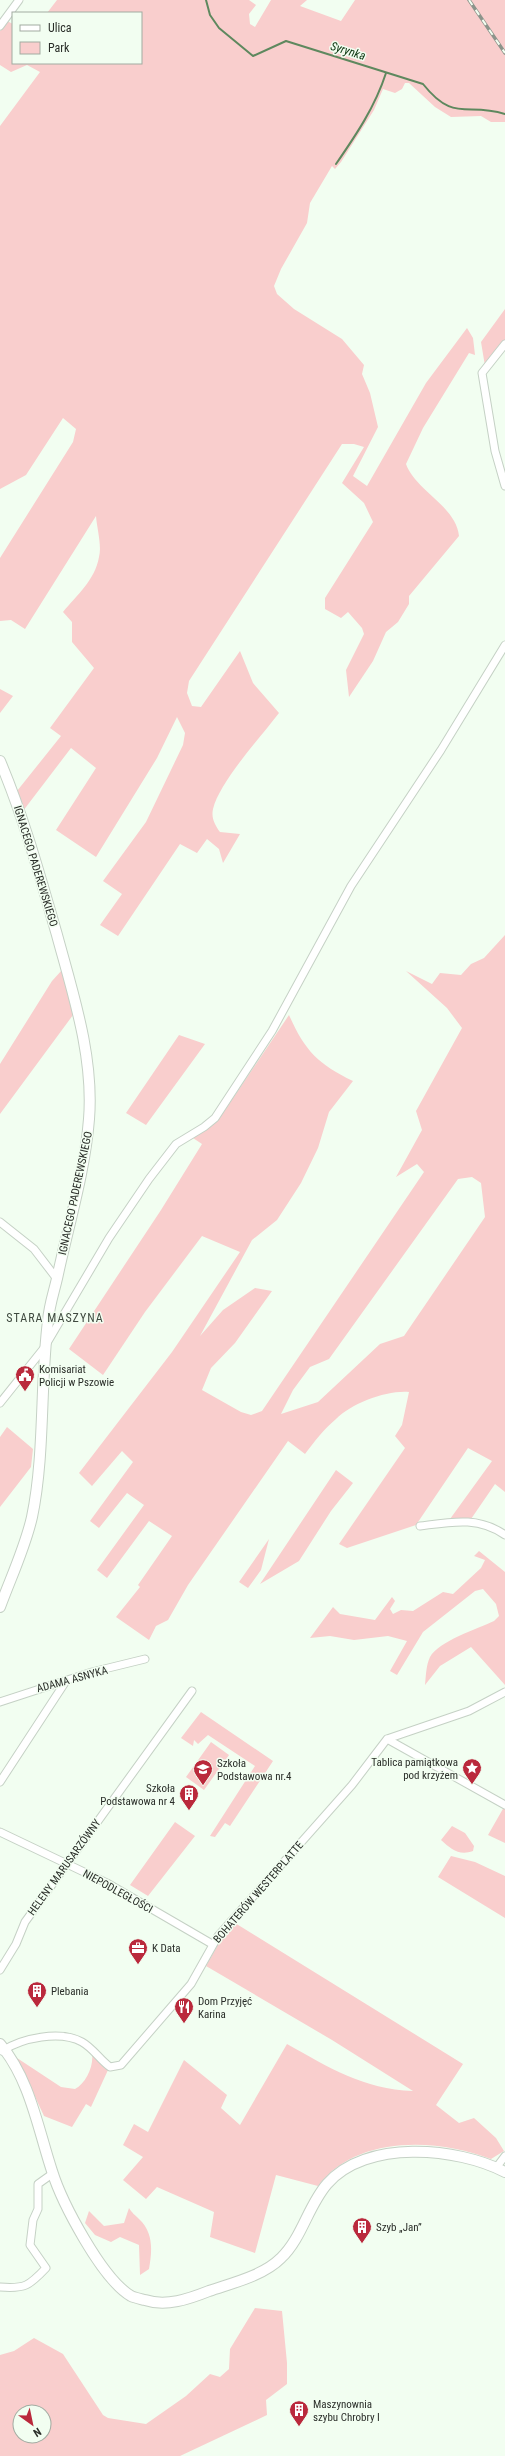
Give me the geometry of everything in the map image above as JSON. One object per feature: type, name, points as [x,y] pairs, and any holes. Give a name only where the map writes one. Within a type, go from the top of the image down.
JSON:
[{"type":"street","points":[[0,26],[19,0]]},
{"type":"street","points":[[505,344],[482,373],[495,451],[505,486]]},
{"type":"street","points":[[1,1402],[44,1348],[109,1238],[149,1179],[176,1144],[204,1127],[219,1112],[276,1025],[351,886],[441,750],[505,645]]},
{"type":"street","name":"IGNACEGO PADEREWSKIEGO","points":[[0,761],[42,878],[86,1050],[90,1084],[87,1136],[57,1279],[48,1314],[44,1348],[37,1480],[32,1515],[26,1540],[0,1607]]},
{"type":"street","points":[[0,1222],[34,1249],[57,1279]]},
{"type":"street","points":[[420,1526],[444,1523],[481,1522],[493,1526],[505,1535]]},
{"type":"street","name":"ADAMA ASNYKA","points":[[0,1702],[26,1692],[145,1659]]},
{"type":"street","points":[[0,1782],[66,1681]]},
{"type":"street","name":"HELENY MARUSARZÓWNY","points":[[0,1970],[16,1944],[25,1922],[69,1864],[88,1833],[192,1691]]},
{"type":"street","points":[[387,1739],[469,1711],[505,1692]]},
{"type":"street","points":[[387,1739],[505,1805]]},
{"type":"street","name":"BOHATERÓW WESTERPLATTE","points":[[2,2048],[16,2043],[50,2037],[64,2037],[83,2042],[110,2067],[121,2065],[191,1984],[212,1944],[352,1785],[387,1739]]},
{"type":"street","name":"NIEPODLEGŁOŚCI","points":[[0,1832],[69,1864],[132,1897],[212,1944]]},
{"type":"street","points":[[2,2048],[29,2095],[52,2174],[80,2232],[97,2259],[119,2285],[131,2296],[157,2303],[199,2295],[258,2273],[275,2263],[292,2245],[328,2184],[342,2171],[357,2162],[388,2154],[428,2152],[465,2158],[501,2170],[505,2156]]},
{"type":"street","points":[[0,2287],[25,2287],[31,2284],[46,2268],[30,2245],[32,2220],[38,2209],[38,2184],[52,2174]]},
{"type":"green space","points":[[57,0],[249,0],[256,5],[249,14],[250,24],[255,27],[271,0],[307,0],[300,6],[341,21],[355,0],[505,0],[505,122],[491,122],[481,116],[451,117],[435,107],[409,83],[405,83],[402,89],[395,93],[383,89],[374,110],[341,162],[335,169],[332,166],[310,203],[307,223],[281,269],[274,286],[277,294],[294,309],[342,339],[364,365],[362,374],[370,393],[378,427],[353,476],[367,486],[426,383],[467,328],[473,338],[475,355],[469,353],[423,428],[406,464],[418,482],[451,516],[456,525],[459,536],[409,596],[409,604],[398,622],[386,632],[373,661],[349,697],[346,670],[364,634],[362,628],[348,612],[341,618],[325,609],[325,598],[373,522],[364,503],[342,483],[364,447],[354,444],[342,444],[189,681],[187,693],[192,706],[201,707],[240,651],[253,683],[279,713],[232,773],[217,798],[213,809],[214,821],[220,832],[240,834],[223,863],[219,849],[207,839],[197,853],[180,844],[118,936],[100,925],[122,894],[103,881],[146,822],[183,745],[185,733],[177,717],[157,758],[96,857],[56,830],[96,768],[71,748],[23,811],[17,791],[61,736],[50,728],[94,668],[72,642],[72,622],[63,612],[90,580],[97,565],[100,548],[96,516],[25,629],[11,620],[0,621],[0,558],[73,442],[76,429],[63,418],[26,475],[0,489],[0,126],[40,72],[27,65],[11,72],[0,65],[0,31],[7,21],[12,24],[12,64],[142,64],[142,12],[48,12]]},
{"type":"green space","points":[[505,309],[505,340],[485,366],[481,342]]},
{"type":"green space","points":[[0,689],[13,696],[0,713]]},
{"type":"green space","points":[[505,935],[505,1492],[495,1484],[471,1519],[450,1519],[492,1461],[468,1448],[416,1525],[347,1548],[339,1544],[405,1448],[395,1436],[402,1425],[409,1392],[380,1395],[360,1403],[343,1413],[323,1431],[305,1454],[288,1441],[188,1585],[168,1620],[156,1626],[149,1640],[116,1617],[140,1587],[138,1585],[172,1536],[149,1521],[107,1578],[97,1570],[144,1505],[127,1493],[99,1528],[90,1521],[133,1462],[122,1451],[92,1486],[79,1473],[172,1352],[240,1252],[202,1236],[145,1312],[103,1375],[69,1349],[161,1210],[202,1144],[193,1138],[219,1119],[289,1015],[301,1038],[314,1055],[330,1069],[353,1081],[329,1112],[318,1148],[301,1183],[277,1220],[252,1240],[200,1336],[223,1310],[255,1288],[272,1291],[235,1343],[211,1368],[202,1390],[241,1412],[251,1415],[262,1411],[424,1172],[417,1164],[396,1177],[422,1130],[416,1111],[462,1028],[447,1008],[406,971],[432,984],[440,973],[461,975],[471,964],[484,958]],"holes":[[[472,1177],[481,1183],[485,1217],[404,1336],[380,1344],[318,1402],[281,1414],[293,1390],[310,1367],[329,1359],[458,1179]]]},
{"type":"green space","points":[[62,970],[73,1015],[0,1114],[0,1064],[52,981]]},
{"type":"green space","points":[[179,1035],[205,1044],[146,1125],[126,1113]]},
{"type":"green space","points":[[7,1427],[33,1449],[31,1467],[0,1507],[0,1437]]},
{"type":"green space","points":[[336,1470],[353,1483],[331,1511],[299,1561],[260,1584]]},
{"type":"green space","points":[[269,1539],[261,1570],[248,1588],[239,1582]]},
{"type":"green space","points":[[479,1551],[505,1572],[505,1685],[471,1647],[440,1666],[425,1685],[428,1663],[430,1657],[435,1651],[450,1641],[494,1621],[499,1616],[496,1604],[483,1589],[475,1591],[423,1632],[397,1675],[390,1671],[407,1641],[388,1636],[354,1640],[330,1636],[310,1638],[333,1607],[340,1614],[375,1620],[392,1597],[395,1601],[390,1609],[393,1614],[401,1610],[413,1611],[443,1592],[453,1594],[481,1568],[485,1560],[474,1556]]},
{"type":"green space","points":[[201,1712],[273,1761],[230,1826],[225,1823],[215,1837],[210,1836],[255,1766],[208,1735],[198,1744],[194,1740],[193,1746],[181,1738]]},
{"type":"green space","points":[[211,1742],[229,1755],[204,1790],[186,1777]]},
{"type":"green space","points":[[504,1807],[505,1808],[505,1843],[488,1835]]},
{"type":"green space","points":[[175,1822],[195,1836],[148,1896],[130,1885]]},
{"type":"green space","points":[[452,1826],[465,1833],[474,1846],[473,1851],[464,1853],[456,1851],[441,1840]]},
{"type":"green space","points":[[451,1856],[475,1862],[505,1876],[505,1918],[438,1877]]},
{"type":"green space","points":[[235,1923],[463,2064],[436,2105],[459,2123],[474,2118],[496,2138],[504,2151],[491,2159],[470,2152],[447,2147],[423,2145],[398,2146],[375,2150],[353,2157],[334,2169],[318,2186],[276,2175],[255,2253],[210,2237],[214,2212],[157,2187],[146,2199],[123,2180],[143,2157],[123,2145],[134,2124],[148,2132],[184,2060],[227,2095],[221,2108],[240,2125],[287,2044],[333,2069],[362,2082],[413,2091],[332,2040],[206,1966],[219,1943]]},
{"type":"green space","points":[[92,2053],[108,2070],[91,2107],[86,2104],[72,2127],[44,2116],[17,2058],[61,2087],[75,2089],[83,2083],[88,2074],[92,2063]]},
{"type":"green space","points":[[129,2208],[132,2213],[144,2224],[150,2236],[151,2242],[149,2269],[140,2275],[139,2245],[120,2237],[111,2242],[95,2235],[85,2223],[89,2211],[104,2226],[124,2223]]},
{"type":"green space","points":[[255,2308],[282,2311],[287,2363],[287,2384],[266,2400],[267,2415],[180,2456],[0,2456],[0,2355],[14,2351],[34,2338],[63,2354],[103,2415],[108,2418],[146,2424],[186,2396],[210,2374],[220,2377],[229,2369],[230,2349]]},
{"type":"waterway","name":"Syrynka","points":[[206,0],[210,15],[219,28],[253,56],[286,41],[423,84],[434,96],[443,103],[452,107],[492,111],[505,114]]},
{"type":"waterway","points":[[336,164],[371,109],[386,73]]},
{"type":"railway","points":[[469,0],[505,53]]},
{"type":"place","name":"Komisariat Policji w Pszowie","points":[[25,1392]]},
{"type":"place","name":"Tablica pamiątkowa pod krzyżem","points":[[472,1785]]},
{"type":"place","name":"Szkoła Podstawowa nr.4","points":[[203,1786]]},
{"type":"place","name":"Szkoła Podstawowa nr 4","points":[[189,1811]]},
{"type":"place","name":"K Data","points":[[138,1965]]},
{"type":"place","name":"Plebania","points":[[37,2008]]},
{"type":"place","name":"Dom Przyjęć Karina","points":[[184,2024]]},
{"type":"place","name":"Szyb „Jan”","points":[[362,2244]]},
{"type":"place","name":"Maszynownia szybu Chrobry I","points":[[299,2427]]},
{"type":"district","name":"STARA MASZYNA","points":[[55,1318]]}]
